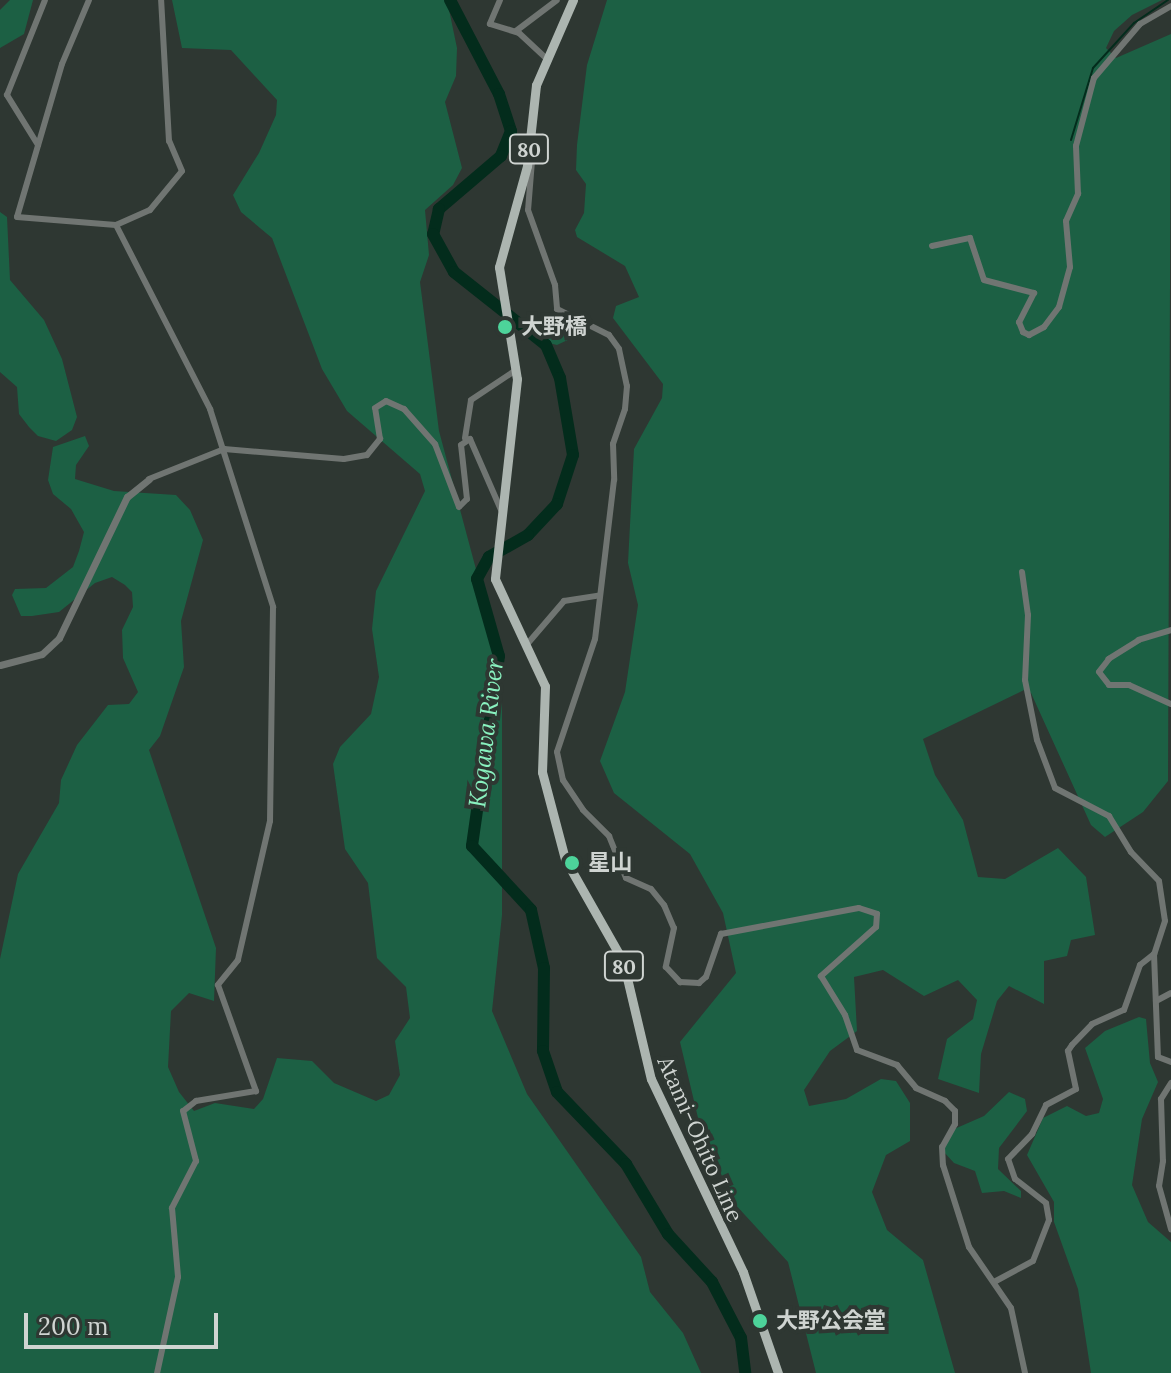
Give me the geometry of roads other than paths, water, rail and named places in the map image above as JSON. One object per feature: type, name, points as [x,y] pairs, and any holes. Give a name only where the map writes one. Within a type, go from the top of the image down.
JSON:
[{"type":"main road","name":"80","points":[[501,510],[516,370],[501,302],[499,267],[527,166],[545,57],[573,0]]},
{"type":"main road","name":"Atami-Ohito Line","points":[[501,510],[496,559],[498,584],[529,642],[545,686],[542,772],[565,859],[623,961],[651,1079],[743,1272],[778,1373]]},
{"type":"street","points":[[38,145],[7,95],[45,0]]},
{"type":"street","points":[[89,0],[62,64],[17,217],[116,225],[150,210],[182,171],[169,141],[161,0]]},
{"type":"street","points":[[500,0],[489,22],[516,31],[545,57]]},
{"type":"street","points":[[516,31],[557,0]]},
{"type":"street","points":[[932,246],[970,238],[984,280],[1034,293],[1019,322],[1023,332],[1035,334],[1044,327],[1059,307],[1070,267],[1066,221],[1078,194],[1076,146],[1094,78],[1140,24],[1171,6]]},
{"type":"street","points":[[531,129],[535,147],[528,210],[555,285],[557,309],[609,335],[619,349],[625,377],[625,409],[613,444],[614,480],[595,639],[557,762],[569,792],[609,836],[623,874],[653,891],[670,916],[674,934],[668,971],[686,984],[704,980],[721,934],[859,908],[874,910],[876,927],[821,976],[845,1015],[857,1050],[897,1065],[916,1088],[945,1101],[955,1111],[955,1124],[942,1147],[943,1165],[969,1247],[1015,1319],[1025,1373]]},
{"type":"street","points":[[116,225],[183,350],[224,449],[273,607],[270,821],[238,960],[218,985],[256,1091],[196,1101],[183,1111],[196,1161],[172,1208],[177,1290],[157,1373]]},
{"type":"street","points":[[0,665],[42,654],[59,638],[127,497],[149,479],[224,449],[344,459],[367,455],[380,439],[375,408],[386,401],[404,409],[435,444],[459,507],[467,499],[461,445],[473,397],[516,370]]},
{"type":"street","points":[[465,438],[477,450],[493,501],[501,510]]},
{"type":"street","points":[[1022,572],[1028,615],[1025,680],[1037,740],[1055,788],[1109,816],[1131,852],[1159,881],[1165,921],[1154,954],[1158,1057],[1171,1062]]},
{"type":"street","points":[[529,642],[564,601],[600,595]]},
{"type":"street","points":[[1171,630],[1139,640],[1109,659],[1099,672],[1109,685],[1129,685],[1171,704]]},
{"type":"street","points":[[994,1282],[1033,1261],[1049,1220],[1046,1203],[1015,1179],[1008,1159],[1032,1134],[1046,1105],[1076,1089],[1068,1051],[1092,1024],[1124,1010],[1140,965],[1154,954]]},
{"type":"street","points":[[1156,1001],[1171,993]]},
{"type":"street","points":[[1171,1083],[1161,1099],[1163,1161],[1159,1186],[1171,1229]]},
{"type":"waterway","name":"Kogawa River","points":[[450,0],[499,94],[511,131],[501,156],[439,209],[433,234],[454,272],[546,345],[560,378],[573,455],[557,504],[528,535],[489,557],[477,579],[499,656],[472,846],[531,910],[544,968],[543,1051],[557,1092],[626,1164],[668,1234],[712,1282],[741,1338],[745,1373]]},
{"type":"waterway","points":[[1071,140],[1093,68],[1134,23],[1168,0]]},
{"type":"place","name":"大野橋","points":[[505,327]]},
{"type":"place","name":"星山","points":[[572,863]]},
{"type":"place","name":"大野公会堂","points":[[760,1321]]}]
